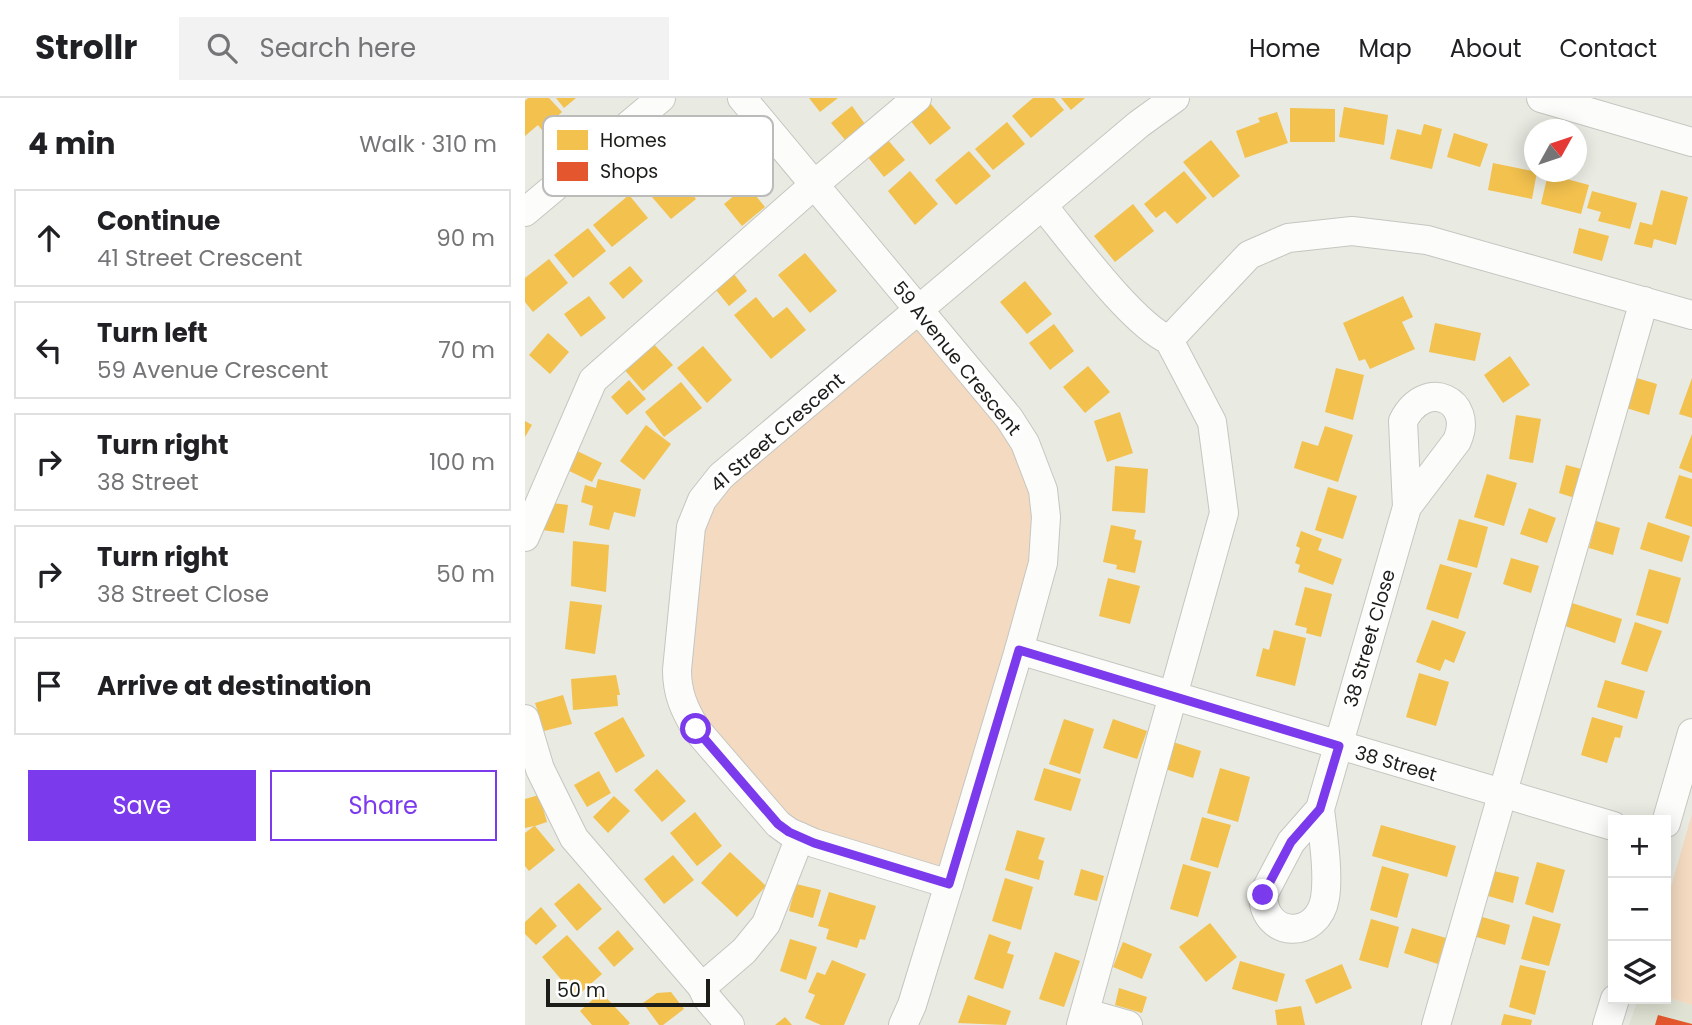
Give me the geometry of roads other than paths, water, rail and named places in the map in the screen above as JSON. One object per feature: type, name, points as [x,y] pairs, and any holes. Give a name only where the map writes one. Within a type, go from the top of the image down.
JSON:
[{"type":"street","points":[[640,116],[661,98]]},
{"type":"street","name":"59 Avenue Crescent","points":[[742,98],[757,116]]},
{"type":"street","points":[[525,537],[593,380],[917,98]]},
{"type":"street","name":"41 Street Crescent","points":[[949,884],[800,837],[778,824],[696,729],[677,689],[691,527],[702,500],[721,476],[1139,124],[1175,98]]},
{"type":"street","points":[[1541,98],[1692,142]]},
{"type":"street","name":"59 Avenue Crescent","points":[[773,135],[1009,418],[1025,443],[1043,490],[1046,517],[1042,563],[1019,650],[904,1025]]},
{"type":"street","points":[[525,212],[544,196]]},
{"type":"street","points":[[1043,206],[1131,311],[1159,336],[1169,340],[1212,422],[1224,513],[1083,1019],[1128,1025]]},
{"type":"street","points":[[1169,340],[1249,255],[1288,238],[1352,231],[1427,240],[1692,315]]},
{"type":"street","points":[[1436,1025],[1644,301]]},
{"type":"street","name":"38 Street Close","points":[[1320,809],[1407,507]]},
{"type":"street","name":"38 Street","points":[[1019,650],[1608,825]]},
{"type":"street","points":[[525,719],[540,769],[574,838],[702,987],[708,999],[730,1025]]},
{"type":"street","points":[[1668,815],[1692,733]]},
{"type":"street","points":[[702,987],[744,951],[766,924],[800,837]]},
{"type":"street","points":[[1607,1025],[1613,1004]]}]
